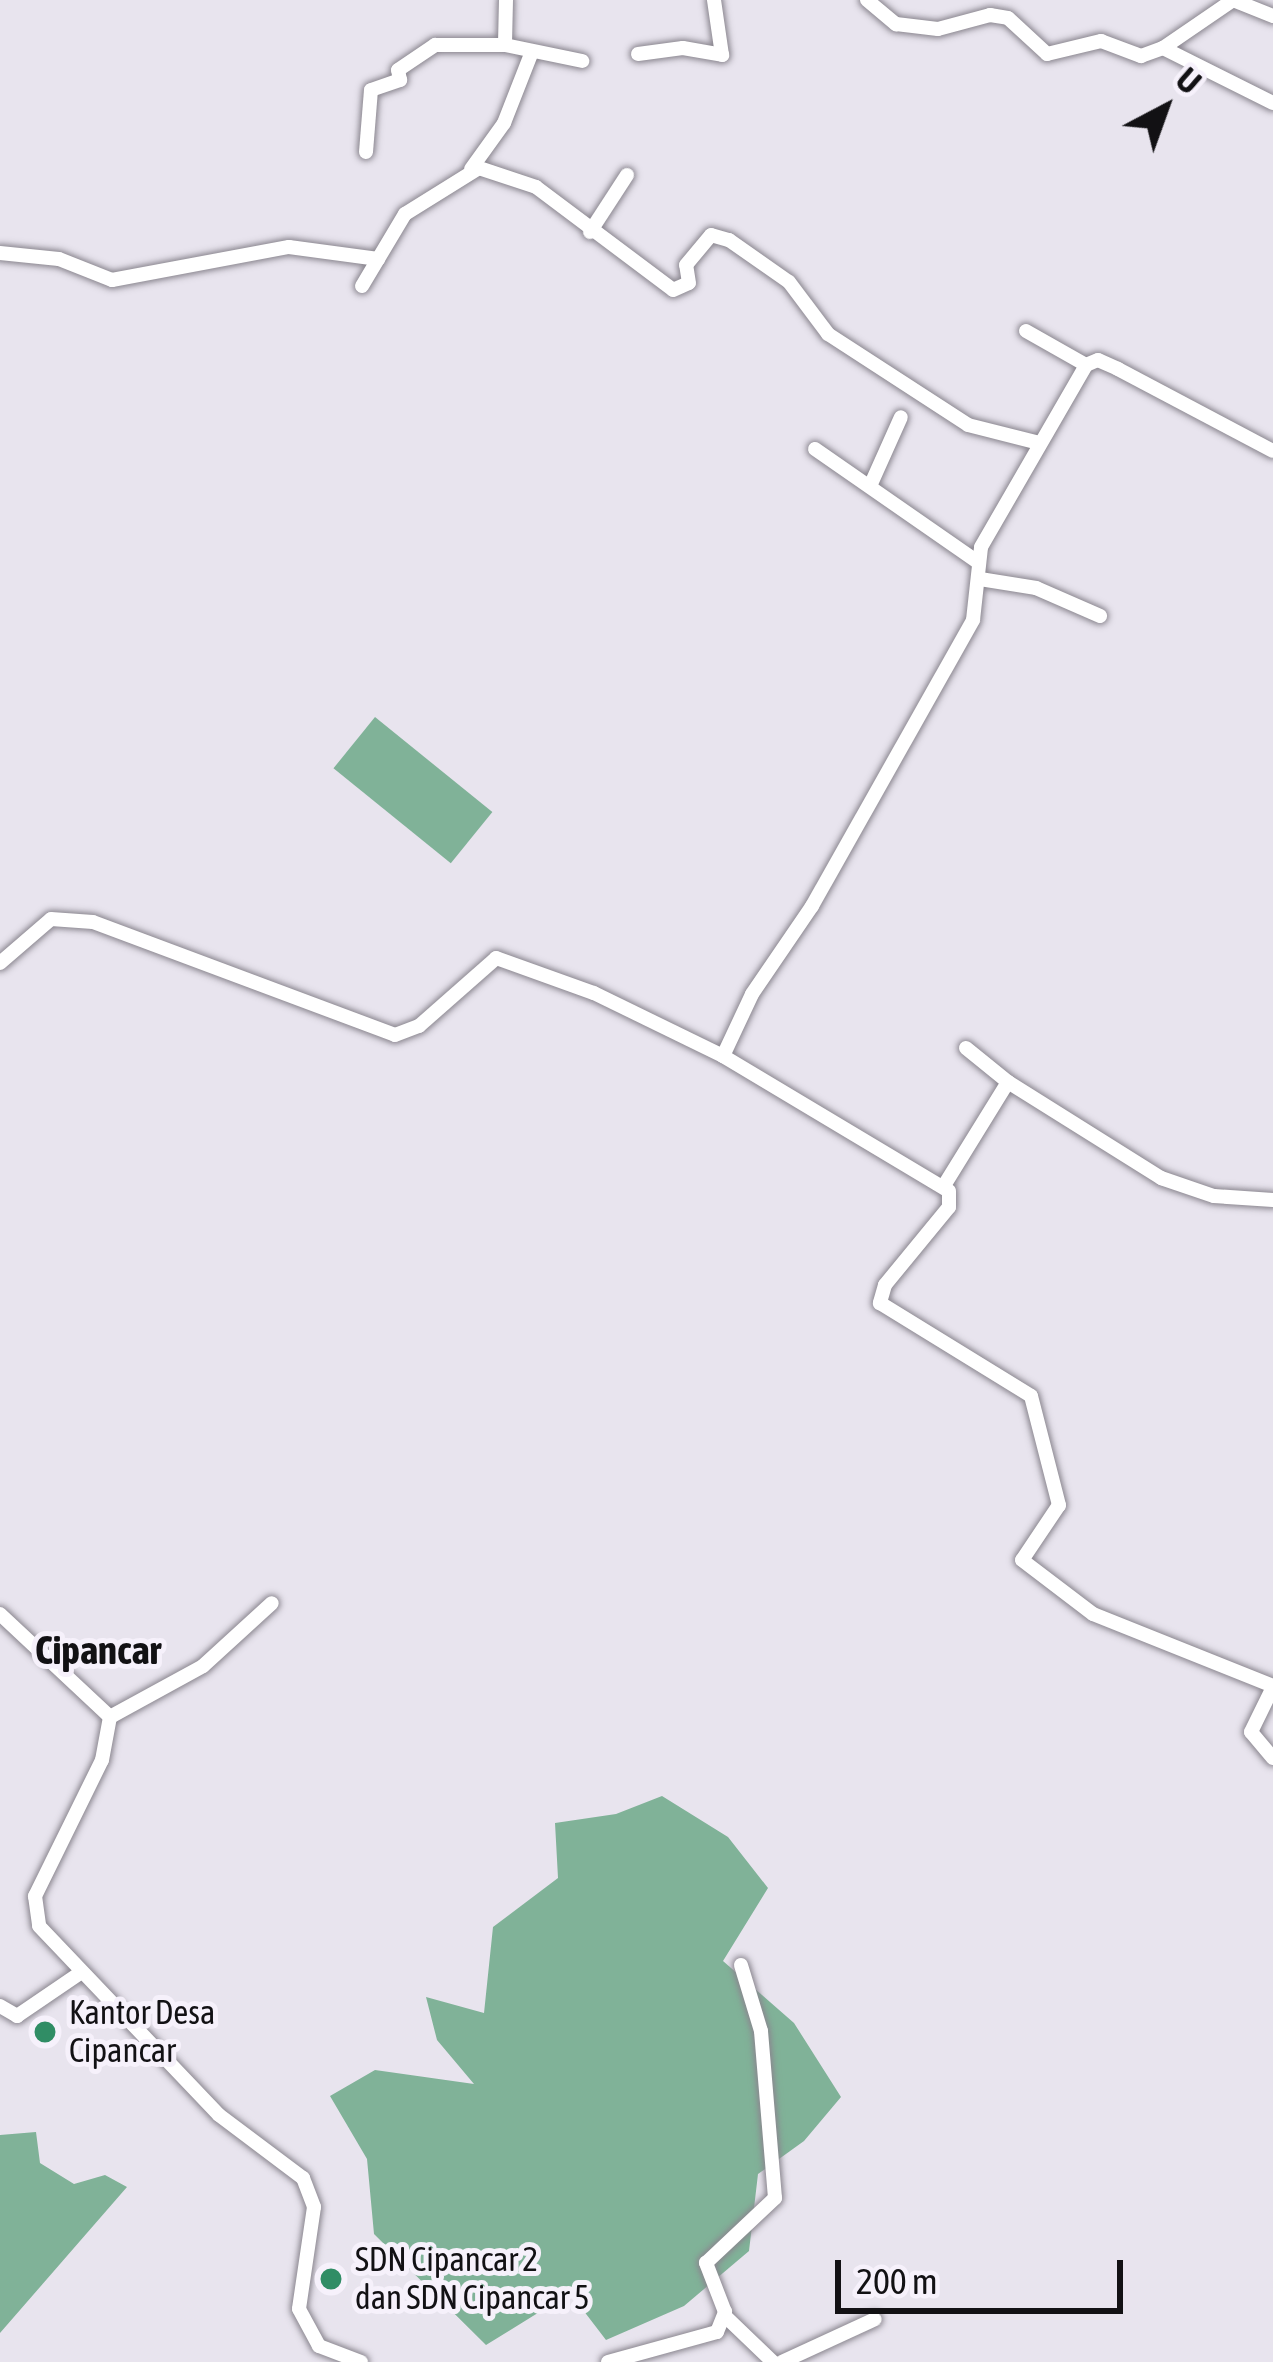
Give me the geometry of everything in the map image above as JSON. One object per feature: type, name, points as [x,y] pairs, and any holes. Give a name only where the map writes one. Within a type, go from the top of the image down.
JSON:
[{"type":"street","points":[[505,45],[506,0]]},
{"type":"street","points":[[638,54],[682,48],[722,55],[714,0]]},
{"type":"street","points":[[867,0],[896,24],[938,29],[990,15],[1008,18],[1048,54],[1101,41],[1142,56],[1163,48],[1233,0],[1273,16]]},
{"type":"street","points":[[366,152],[371,90],[400,80],[398,70],[435,45],[505,45],[582,62]]},
{"type":"street","points":[[1163,48],[1273,103]]},
{"type":"street","points":[[362,286],[405,214],[433,203],[471,169],[503,122],[531,54]]},
{"type":"street","points":[[471,169],[536,188],[673,290],[689,283],[686,265],[711,235],[729,240],[789,282],[828,334],[968,425],[1039,443]]},
{"type":"street","points":[[590,232],[627,175]]},
{"type":"street","points":[[0,253],[59,259],[112,280],[319,245],[378,259]]},
{"type":"street","points":[[1026,331],[1086,365]]},
{"type":"street","points":[[723,1056],[752,994],[812,907],[973,620],[980,580],[976,561],[1086,365],[1098,360],[1118,369],[1273,451]]},
{"type":"street","points":[[872,484],[901,417]]},
{"type":"street","points":[[815,448],[976,561]]},
{"type":"street","points":[[980,580],[1023,584],[1100,616]]},
{"type":"street","points":[[0,963],[51,919],[93,922],[395,1035],[419,1026],[496,958],[594,993],[723,1056],[945,1184]]},
{"type":"street","points":[[966,1048],[1008,1082],[1161,1178],[1214,1196],[1273,1201]]},
{"type":"street","points":[[1008,1082],[945,1184],[949,1207],[885,1285],[880,1303],[1031,1396],[1058,1505],[1022,1560],[1094,1614],[1273,1687],[1251,1732],[1273,1758]]},
{"type":"street","points":[[110,1718],[203,1666],[272,1603]]},
{"type":"street","points":[[0,1614],[110,1718]]},
{"type":"street","points":[[110,1718],[102,1760],[35,1896],[39,1926],[219,2115],[303,2178],[314,2207],[299,2309],[319,2345],[362,2362]]},
{"type":"street","points":[[741,1965],[761,2031],[775,2198],[706,2264],[726,2317],[777,2362],[875,2319]]},
{"type":"street","points":[[0,2006],[17,2016],[80,1973]]},
{"type":"street","points":[[608,2362],[711,2338],[726,2317]]},
{"type":"green space","points":[[375,717],[492,812],[451,863],[333,768]]},
{"type":"green space","points":[[662,1796],[728,1837],[768,1888],[723,1961],[794,2023],[841,2097],[804,2141],[758,2174],[749,2251],[684,2306],[606,2340],[570,2293],[486,2345],[374,2234],[367,2159],[330,2096],[375,2070],[474,2084],[437,2040],[426,1997],[484,2013],[493,1927],[558,1878],[555,1823],[616,1814]]},
{"type":"green space","points":[[36,2132],[40,2163],[74,2184],[105,2175],[127,2187],[0,2333],[0,2135]]},
{"type":"place","name":"Kantor Desa Cipancar","points":[[45,2032]]},
{"type":"place","name":"SDN Cipancar 2 dan SDN Cipancar 5","points":[[331,2279]]},
{"type":"district","name":"Cipancar","points":[[98,1650]]}]
